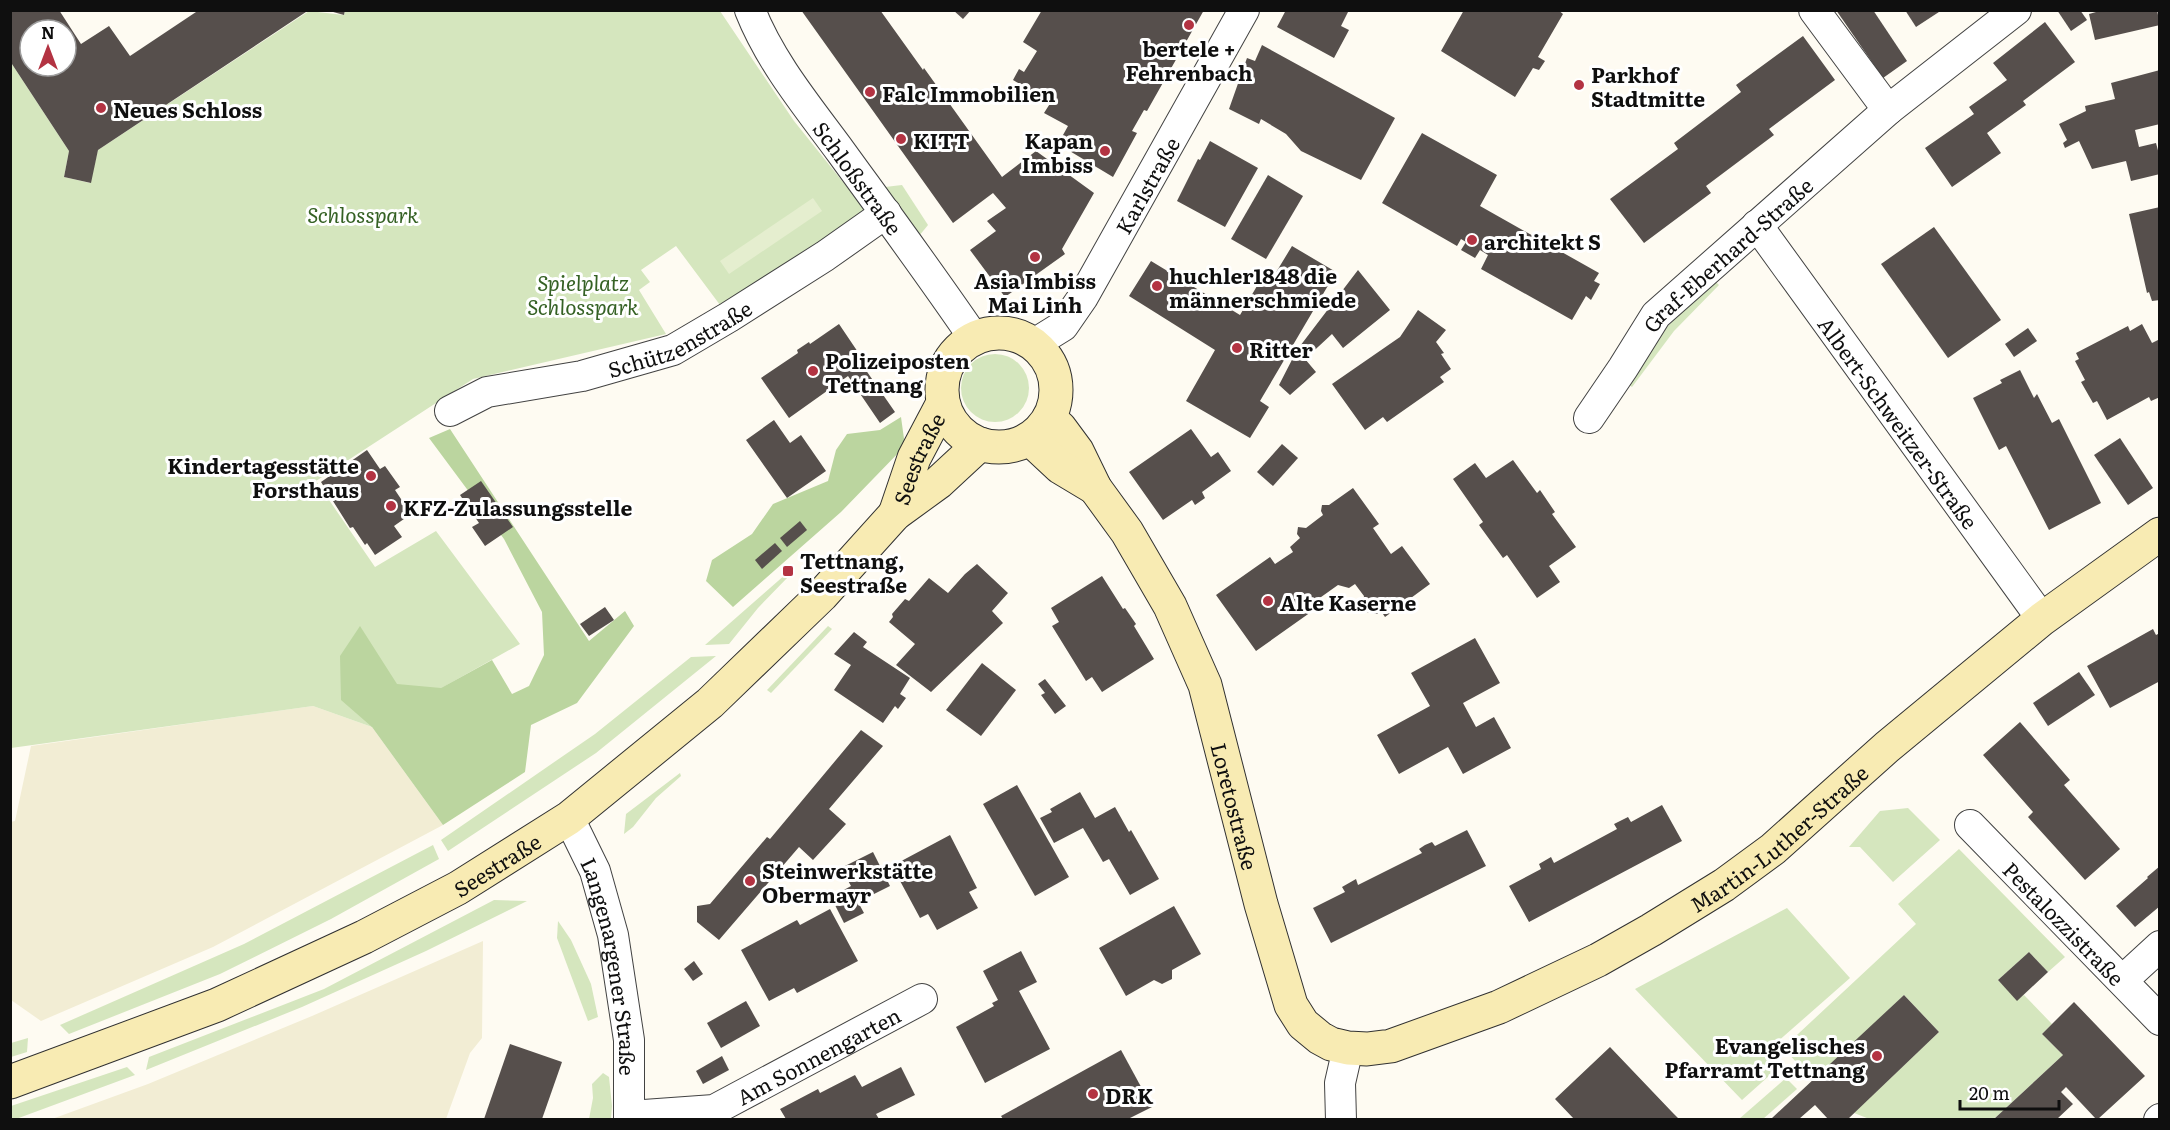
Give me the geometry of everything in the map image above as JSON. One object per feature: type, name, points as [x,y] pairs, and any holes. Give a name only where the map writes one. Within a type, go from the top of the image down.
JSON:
[{"type":"main road","points":[[984,334],[1015,335],[1034,344],[1047,359],[1055,378],[1055,398],[1039,428],[1014,445],[997,447],[980,444],[964,435],[955,426],[943,403],[942,390],[947,365],[954,354],[974,338],[984,334]]},
{"type":"main road","name":"Seestraße","points":[[895,514],[914,458],[943,403]]},
{"type":"main road","name":"Loretostraße","points":[[1039,428],[1060,428],[1077,451],[1095,488],[1127,532],[1165,596],[1205,686],[1261,904],[1291,1005],[1303,1024],[1320,1038],[1348,1048]]},
{"type":"main road","name":"Seestraße","points":[[10,1082],[217,1005],[364,937],[458,888],[569,818],[710,703],[822,595],[895,514],[939,482],[980,444]]},
{"type":"main road","name":"Martin-Luther-Straße","points":[[1348,1048],[1367,1049],[1391,1046],[1499,1007],[1598,960],[1724,885],[1773,849],[1887,747],[2042,619],[2160,534]]},
{"type":"street","name":"Schloßstraße","points":[[750,10],[760,34],[809,111],[886,213],[974,338]]},
{"type":"street","name":"Karlstraße","points":[[1034,344],[1063,326],[1083,297],[1244,10]]},
{"type":"street","points":[[1814,10],[1888,110]]},
{"type":"street","name":"Graf-Eberhard-Straße","points":[[1589,418],[1656,315],[1888,110],[2016,10]]},
{"type":"street","name":"Schützenstraße","points":[[450,411],[487,392],[582,376],[674,350],[825,256],[886,213]]},
{"type":"street","name":"Albert-Schweitzer-Straße","points":[[1758,225],[2042,619]]},
{"type":"street","name":"Langenargener Straße","points":[[569,818],[595,871],[613,935],[629,1040],[629,1118]]},
{"type":"street","name":"Pestalozzistraße","points":[[1970,825],[2160,1020]]},
{"type":"street","points":[[2123,980],[2160,946]]},
{"type":"street","name":"Am Sonnengarten","points":[[629,1118],[717,1115],[922,999]]},
{"type":"street","points":[[1341,1119],[1340,1083],[1348,1048]]},
{"type":"shaded area","points":[[313,706],[372,727],[443,825],[213,947],[41,1021],[11,1000],[10,822],[15,821],[31,746]]},
{"type":"shaded area","points":[[483,941],[482,1038],[470,1053],[446,1119],[52,1119],[148,1084],[312,1016]]},
{"type":"green space","name":"Schlosspark","points":[[345,10],[720,11],[794,121],[867,212],[723,309],[676,246],[641,270],[650,282],[639,290],[666,334],[473,379],[316,481],[375,567],[436,531],[520,644],[372,727],[313,706],[11,748],[10,61],[18,73],[18,78],[21,78],[69,151],[64,177],[90,183],[98,150],[309,11],[344,15]]},
{"type":"green space","points":[[902,185],[928,225],[919,236],[885,187]]},
{"type":"green space","points":[[813,198],[822,211],[729,274],[720,261]]},
{"type":"green space","points":[[1713,279],[1719,285],[1674,331],[1632,387],[1629,385],[1667,327]]},
{"type":"green space","points":[[995,354],[1008,357],[1019,364],[1026,375],[1029,388],[1026,401],[1019,412],[1008,419],[995,422],[982,419],[971,412],[964,401],[961,388],[964,375],[971,364],[982,357]]},
{"type":"green space","points":[[901,417],[905,446],[841,512],[733,607],[706,581],[712,560],[752,534],[773,504],[828,481],[836,450],[847,434],[880,430]]},
{"type":"green space","points":[[450,429],[589,641],[625,611],[634,626],[577,703],[531,725],[525,772],[443,825],[372,727],[341,700],[340,656],[360,626],[397,684],[441,688],[492,660],[512,694],[529,686],[544,655],[542,612],[504,539],[429,438]]},
{"type":"green space","points":[[786,574],[789,576],[758,608],[729,644],[705,645]]},
{"type":"green space","points":[[828,626],[832,629],[771,693],[767,690]]},
{"type":"green space","points":[[716,656],[596,753],[448,851],[441,840],[595,734],[691,657]]},
{"type":"green space","points":[[680,773],[681,776],[656,798],[633,827],[624,834],[626,814]]},
{"type":"green space","points":[[1908,808],[1940,840],[1893,882],[1860,847],[1849,847],[1880,811]]},
{"type":"green space","points":[[433,845],[439,859],[331,919],[220,974],[69,1034],[60,1025],[244,944]]},
{"type":"green space","points":[[1959,849],[2065,957],[2048,972],[2029,952],[1998,980],[2017,1000],[2024,995],[2052,1024],[2042,1034],[2063,1055],[1994,1119],[1872,1120],[1854,1113],[1939,1032],[1904,995],[1814,1081],[1783,1048],[1916,924],[1898,904]]},
{"type":"green space","points":[[494,900],[527,901],[426,951],[302,1007],[146,1070],[149,1057],[324,989]]},
{"type":"green space","points":[[1787,908],[1850,978],[1767,1051],[1779,1067],[1742,1100],[1635,989]]},
{"type":"green space","points":[[558,921],[571,940],[591,984],[598,1017],[588,1021],[557,938]]},
{"type":"green space","points":[[28,1038],[27,1052],[11,1057],[11,1043]]},
{"type":"green space","points":[[127,1067],[135,1075],[11,1119],[11,1106]]},
{"type":"green space","points":[[603,1073],[609,1077],[611,1119],[589,1119],[593,1098],[592,1084]]},
{"type":"green space","points":[[1786,1078],[1797,1089],[1763,1119],[1739,1119]]},
{"type":"building","name":"Neues Schloss","points":[[10,10],[59,10],[64,18],[18,18],[18,73],[10,61]]},
{"type":"building","name":"Neues Schloss","points":[[199,10],[309,10],[98,150],[91,183],[64,177],[69,151],[21,78],[78,78],[78,39],[81,44],[109,26],[130,56]]},
{"type":"building","points":[[326,10],[345,10],[344,15]]},
{"type":"building","points":[[801,10],[880,10],[1002,177],[1036,151],[1094,193],[1062,249],[1065,254],[1005,297],[970,250],[996,231],[987,221],[1006,208],[993,193],[953,223]]},
{"type":"building","points":[[953,10],[971,10],[963,19]]},
{"type":"building","points":[[1042,10],[1204,10],[1147,111],[1144,110],[1132,131],[1137,133],[1113,177],[1058,144],[1068,126],[1044,113],[1051,102],[1013,80],[1019,69],[1024,72],[1037,51],[1023,42]]},
{"type":"building","points":[[1286,10],[1349,10],[1341,26],[1349,30],[1334,58],[1277,27]]},
{"type":"building","points":[[1464,10],[1558,10],[1563,14],[1538,57],[1545,61],[1539,70],[1533,68],[1515,97],[1441,51]]},
{"type":"building","points":[[1836,10],[1873,10],[1907,61],[1883,78]]},
{"type":"building","points":[[1905,10],[1942,10],[1916,27]]},
{"type":"building","points":[[2057,10],[2080,10],[2087,20],[2071,31]]},
{"type":"building","points":[[2103,10],[2157,10],[2160,25],[2095,40],[2089,14]]},
{"type":"building","points":[[2045,22],[2075,62],[2023,101],[2026,105],[1987,133],[2001,153],[1952,187],[1925,148],[1974,114],[1969,107],[2007,80],[1993,63]]},
{"type":"building","points":[[1803,36],[1835,80],[1769,129],[1774,135],[1706,186],[1711,193],[1644,243],[1610,199],[1678,149],[1674,143],[1741,92],[1736,85]]},
{"type":"building","points":[[1262,45],[1395,118],[1361,180],[1301,151],[1286,134],[1261,119],[1259,124],[1229,109],[1247,58],[1255,61]]},
{"type":"building","points":[[2160,70],[2160,124],[2135,130],[2139,147],[2156,143],[2160,158],[2160,174],[2131,181],[2126,161],[2092,169],[2079,141],[2065,148],[2063,143],[2067,140],[2059,124],[2086,111],[2085,106],[2115,99],[2111,83]]},
{"type":"building","points":[[1422,133],[1497,175],[1480,206],[1599,273],[1594,281],[1600,284],[1591,300],[1586,296],[1572,320],[1481,269],[1488,255],[1480,250],[1475,258],[1461,250],[1466,242],[1461,239],[1457,246],[1382,203]]},
{"type":"building","points":[[1210,141],[1258,168],[1225,227],[1177,201],[1198,159],[1200,160]]},
{"type":"building","points":[[1268,175],[1303,196],[1266,259],[1231,239]]},
{"type":"building","points":[[2160,207],[2160,300],[2152,301],[2149,292],[2147,293],[2129,214]]},
{"type":"building","points":[[1934,227],[2001,320],[1948,358],[1881,264]]},
{"type":"building","points":[[1292,246],[1336,272],[1260,401],[1269,407],[1250,438],[1186,401],[1215,350],[1129,296],[1151,261],[1240,315],[1264,274],[1272,279]]},
{"type":"building","points":[[1358,270],[1390,310],[1343,348],[1332,334],[1305,359],[1316,372],[1290,395],[1279,385],[1297,350]]},
{"type":"building","points":[[1418,310],[1446,330],[1436,342],[1451,369],[1440,377],[1444,382],[1387,422],[1383,417],[1365,430],[1332,384],[1400,337]]},
{"type":"building","name":"Polizeiposten Tettnang","points":[[839,324],[866,364],[863,366],[895,412],[880,423],[848,376],[789,418],[761,378],[798,353],[797,350]]},
{"type":"building","points":[[2142,324],[2152,343],[2160,339],[2160,397],[2151,401],[2149,397],[2107,420],[2097,401],[2093,403],[2081,382],[2085,380],[2075,361],[2079,359],[2076,353],[2128,326],[2130,331]]},
{"type":"building","points":[[2028,328],[2037,341],[2014,357],[2005,344]]},
{"type":"building","points":[[2020,370],[2034,398],[2037,394],[2052,423],[2059,419],[2101,503],[2049,530],[2006,446],[1999,450],[1973,398],[2002,383],[2000,380]]},
{"type":"building","points":[[774,420],[790,443],[801,435],[826,471],[787,498],[746,440]]},
{"type":"building","points":[[1191,429],[1211,457],[1218,452],[1231,471],[1202,492],[1205,498],[1195,505],[1192,500],[1163,520],[1129,472]]},
{"type":"building","points":[[2120,438],[2153,488],[2128,505],[2094,455]]},
{"type":"building","points":[[1282,444],[1298,458],[1273,486],[1257,472]]},
{"type":"building","points":[[367,450],[380,469],[385,466],[400,487],[395,490],[411,514],[394,526],[402,537],[375,555],[353,527],[350,528],[321,482]]},
{"type":"building","points":[[1513,460],[1537,493],[1540,490],[1555,512],[1552,514],[1576,547],[1549,566],[1560,582],[1537,598],[1507,555],[1503,558],[1479,525],[1483,522],[1453,479],[1475,463],[1486,478]]},
{"type":"building","points":[[481,481],[513,527],[485,546],[472,527],[479,523],[460,495]]},
{"type":"building","points":[[1353,488],[1379,524],[1373,528],[1391,554],[1402,546],[1430,584],[1385,617],[1381,611],[1377,614],[1361,611],[1364,596],[1355,584],[1349,588],[1338,585],[1307,607],[1311,612],[1256,651],[1216,595],[1270,557],[1275,564],[1293,552],[1290,547],[1300,538],[1297,534],[1298,527],[1306,528],[1323,515],[1322,505],[1329,505]]},
{"type":"building","points":[[800,521],[807,530],[787,547],[780,538]]},
{"type":"building","points":[[775,543],[782,551],[762,569],[755,560]]},
{"type":"building","points":[[977,564],[1008,593],[992,611],[1003,623],[931,692],[896,665],[915,644],[889,622],[893,617],[892,614],[905,599],[909,601],[929,578],[948,593]]},
{"type":"building","points":[[1102,576],[1123,609],[1125,608],[1136,624],[1134,626],[1154,659],[1102,692],[1092,677],[1086,681],[1052,626],[1059,622],[1051,608]]},
{"type":"building","points":[[605,607],[614,620],[589,636],[580,624]]},
{"type":"building","points":[[2153,629],[2156,635],[2160,633],[2160,681],[2110,708],[2087,666]]},
{"type":"building","points":[[854,632],[867,642],[863,647],[910,678],[900,694],[906,698],[898,709],[895,706],[883,723],[834,690],[851,665],[834,654]]},
{"type":"building","points":[[1475,638],[1500,683],[1463,703],[1476,727],[1494,717],[1511,748],[1463,774],[1448,747],[1399,774],[1377,735],[1430,706],[1411,673]]},
{"type":"building","points":[[982,663],[1016,690],[981,736],[946,710]]},
{"type":"building","points":[[2079,672],[2095,695],[2048,726],[2033,703]]},
{"type":"building","points":[[1045,679],[1066,706],[1055,714],[1041,695],[1045,693],[1038,684]]},
{"type":"building","points":[[2020,722],[2070,780],[2064,785],[2120,849],[2085,880],[2028,817],[2033,812],[1983,755]]},
{"type":"building","points":[[861,730],[883,746],[829,809],[846,824],[813,860],[799,847],[719,940],[697,922],[697,906],[710,904],[767,837],[770,839]]},
{"type":"building","points":[[1017,785],[1069,877],[1035,896],[983,804]]},
{"type":"building","points":[[1080,792],[1095,818],[1115,807],[1159,879],[1130,895],[1109,859],[1103,862],[1083,828],[1054,843],[1040,818],[1052,812],[1050,809]]},
{"type":"building","points":[[1662,805],[1682,841],[1529,922],[1509,886],[1541,869],[1539,864],[1551,857],[1554,863],[1617,829],[1614,824],[1628,817],[1631,822]]},
{"type":"building","points":[[1467,830],[1486,866],[1331,943],[1313,908],[1345,892],[1342,887],[1356,879],[1358,885],[1422,853],[1419,849],[1425,845],[1432,842],[1435,846]]},
{"type":"building","points":[[950,835],[977,888],[969,892],[978,908],[937,930],[928,914],[920,918],[892,866]]},
{"type":"building","points":[[873,852],[890,886],[858,902],[864,913],[844,923],[831,897],[851,886],[841,868]]},
{"type":"building","points":[[2160,866],[2160,906],[2135,927],[2116,906]]},
{"type":"building","points":[[1174,906],[1201,954],[1172,970],[1172,979],[1162,984],[1154,980],[1126,996],[1099,948]]},
{"type":"building","points":[[830,909],[858,961],[797,993],[794,988],[769,1001],[741,950],[797,920],[800,925]]},
{"type":"building","points":[[1021,951],[1037,982],[1019,991],[1050,1049],[985,1083],[956,1027],[994,1006],[992,1003],[998,1000],[983,971]]},
{"type":"building","points":[[2029,952],[2048,972],[2017,1001],[1998,980]]},
{"type":"building","points":[[694,961],[703,974],[693,981],[684,969]]},
{"type":"building","name":"Evangelisches Pfarramt Tettnang","points":[[1904,995],[1939,1032],[1848,1119],[1828,1119],[1815,1105],[1799,1119],[1771,1119]]},
{"type":"building","points":[[746,1001],[760,1026],[721,1048],[707,1023]]},
{"type":"building","points":[[2074,1002],[2145,1076],[2098,1119],[2066,1087],[2061,1092],[2073,1104],[2057,1119],[1994,1119],[2063,1055],[2042,1034]]},
{"type":"building","points":[[510,1044],[562,1062],[542,1119],[484,1119]]},
{"type":"building","points":[[1610,1047],[1679,1119],[1574,1119],[1555,1099]]},
{"type":"building","name":"DRK","points":[[1121,1050],[1152,1107],[1128,1119],[1003,1119],[1001,1116]]},
{"type":"building","points":[[722,1056],[729,1070],[703,1084],[696,1071]]},
{"type":"building","points":[[901,1067],[915,1095],[876,1114],[879,1119],[786,1119],[780,1109],[818,1089],[820,1093],[855,1075],[862,1087]]},
{"type":"place","name":"bertele + Fehrenbach","points":[[1189,25]]},
{"type":"place","name":"Parkhof Stadtmitte","points":[[1579,85]]},
{"type":"place","name":"Falc Immobilien","points":[[870,92]]},
{"type":"place","name":"Neues Schloss","points":[[101,108]]},
{"type":"place","name":"KITT","points":[[901,139]]},
{"type":"place","name":"Kapan Imbiss","points":[[1105,151]]},
{"type":"place","name":"architekt S","points":[[1472,240]]},
{"type":"place","name":"Asia Imbiss Mai Linh","points":[[1035,257]]},
{"type":"place","name":"huchler1848 die männerschmiede","points":[[1157,286]]},
{"type":"place","name":"Ritter","points":[[1237,348]]},
{"type":"place","name":"Polizeiposten Tettnang","points":[[813,371]]},
{"type":"place","name":"Kindertagesstätte Forsthaus","points":[[371,476]]},
{"type":"place","name":"KFZ-Zulassungsstelle","points":[[391,506]]},
{"type":"place","name":"Tettnang, Seestraße","points":[[788,571]]},
{"type":"place","name":"Alte Kaserne","points":[[1268,601]]},
{"type":"place","name":"Steinwerkstätte Obermayr","points":[[750,881]]},
{"type":"place","name":"Evangelisches Pfarramt Tettnang","points":[[1877,1056]]},
{"type":"place","name":"DRK","points":[[1093,1094]]},
{"type":"park label","name":"Spielplatz Schlosspark","points":[[583,293]]}]
